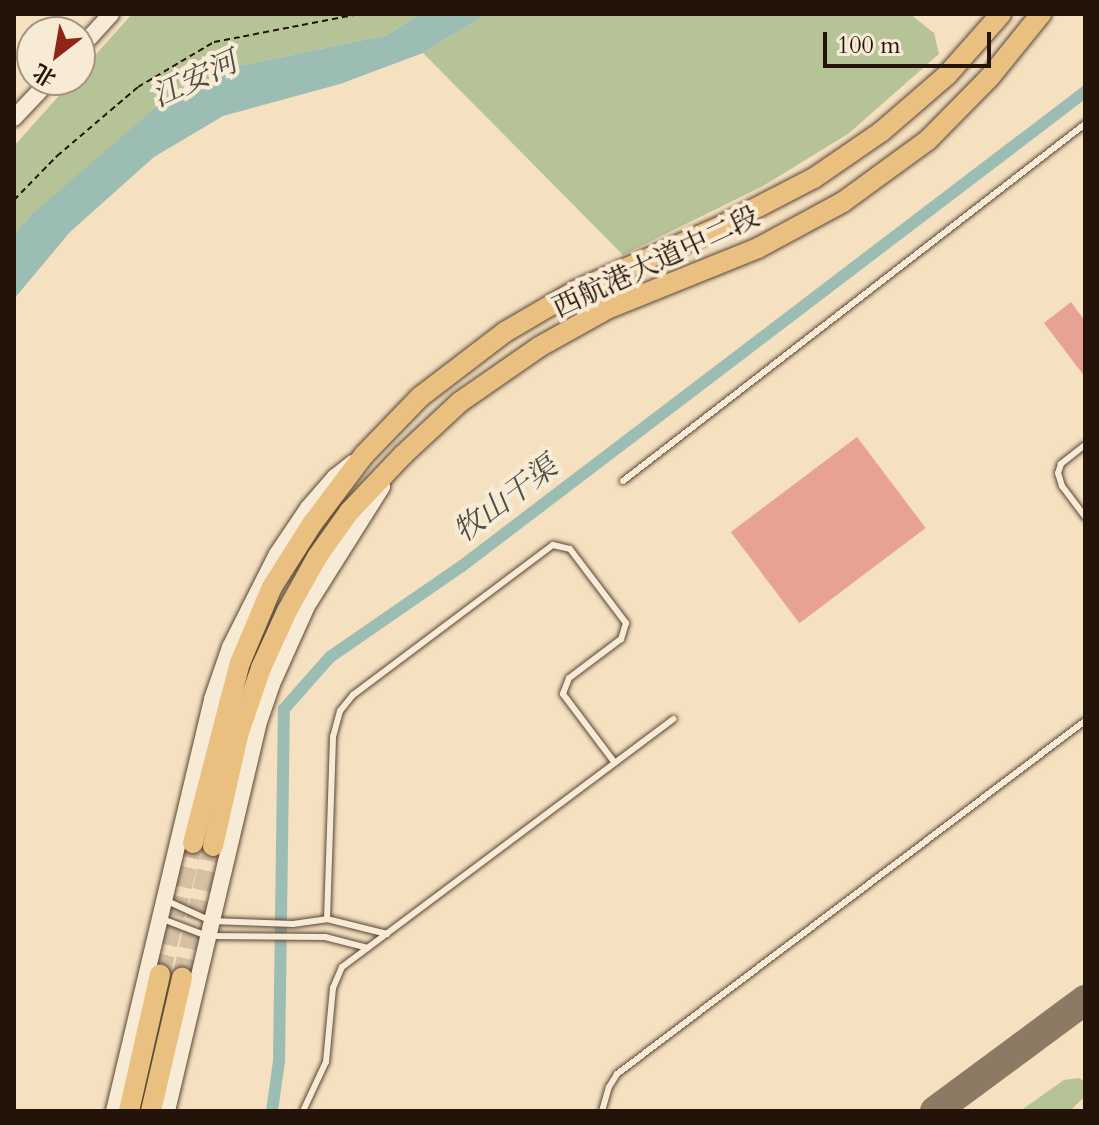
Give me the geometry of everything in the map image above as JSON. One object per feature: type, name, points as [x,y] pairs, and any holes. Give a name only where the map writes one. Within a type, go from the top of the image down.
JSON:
[{"type":"main road","name":"西航港大道中二段","points":[[1001,14],[947,75],[881,132],[814,178],[723,225],[575,291],[505,332],[420,397],[364,455],[312,524],[272,587],[240,663],[203,844],[261,668],[287,611],[317,557],[341,523],[397,462],[460,402],[539,347],[607,309],[758,248],[843,202],[928,140],[990,77],[1041,14]]},
{"type":"main road","points":[[129,1111],[160,974]]},
{"type":"main road","points":[[151,1111],[182,978]]},
{"type":"street","points":[[96,30],[111,14]]},
{"type":"street","points":[[14,118],[35,96]]},
{"type":"street","points":[[114,1111],[212,699],[254,594],[308,508],[335,477],[364,455]]},
{"type":"street","points":[[167,1111],[258,725],[272,684],[307,606],[397,462]]},
{"type":"lane","points":[[623,481],[1085,124]]},
{"type":"lane","points":[[1085,445],[1061,464],[1058,473],[1062,486],[1085,517]]},
{"type":"lane","points":[[327,919],[333,737],[340,711],[353,695],[553,545],[570,549],[626,623],[621,639],[569,678],[563,694],[615,763]]},
{"type":"lane","points":[[303,1111],[326,1062],[335,982],[342,967],[674,719]]},
{"type":"lane","points":[[602,1111],[609,1087],[617,1074],[1085,721]]},
{"type":"lane","points":[[163,899],[209,928],[327,919],[387,934]]},
{"type":"lane","points":[[159,918],[261,936],[325,937],[368,948]]},
{"type":"path","points":[[14,200],[57,156],[138,87],[214,42],[360,14]]},
{"type":"green space","points":[[132,14],[419,14],[387,35],[229,68],[30,216],[14,235],[14,146],[59,96],[96,96],[96,54]]},
{"type":"green space","points":[[486,14],[910,14],[934,33],[939,54],[848,134],[763,186],[623,255],[423,53]]},
{"type":"green space","points":[[1079,1078],[1085,1082],[1083,1098],[1070,1111],[1020,1111],[1064,1080]]},
{"type":"water","points":[[419,14],[486,14],[423,53],[340,84],[223,116],[154,157],[70,232],[14,299],[14,235],[30,216],[169,96],[229,68],[387,35]]},
{"type":"building","points":[[1071,302],[1085,321],[1085,377],[1044,323]]},
{"type":"building","points":[[857,437],[926,528],[799,623],[731,532]]},
{"type":"waterway","name":"牧山干渠","points":[[272,1111],[279,1061],[284,709],[330,657],[462,566],[1085,92]]},
{"type":"taxiway","points":[[935,1111],[1085,1000]]},
{"type":"tunnel","points":[[160,974],[193,843]]},
{"type":"tunnel","points":[[182,978],[213,846]]},
{"type":"water label","name":"江安河","points":[[195,80]]}]
